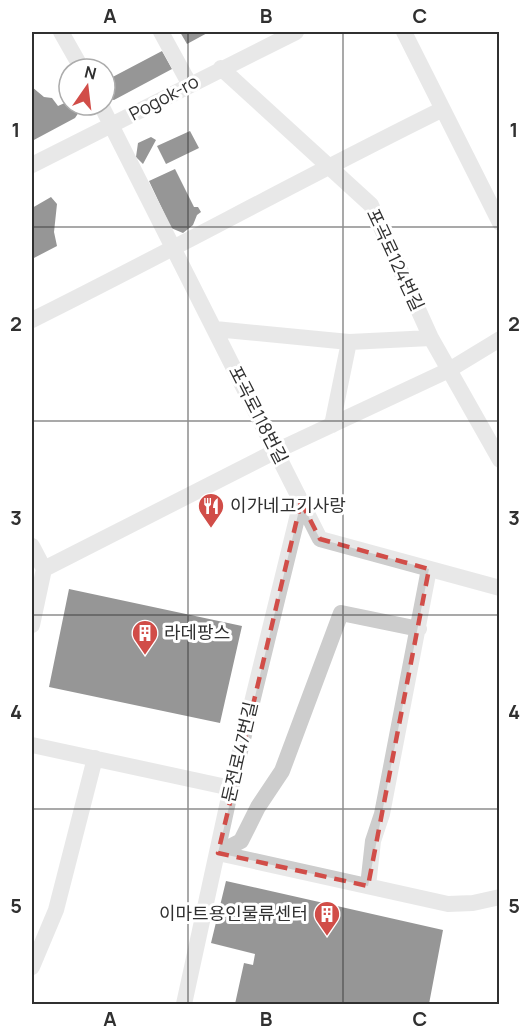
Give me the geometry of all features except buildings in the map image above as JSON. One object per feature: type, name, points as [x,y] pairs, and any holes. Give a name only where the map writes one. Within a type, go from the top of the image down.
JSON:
[{"type":"street","points":[[61,32],[75,57]]},
{"type":"street","points":[[161,32],[190,85]]},
{"type":"street","name":"Pogok-ro","points":[[32,165],[296,32]]},
{"type":"street","points":[[404,32],[441,110],[500,223]]},
{"type":"street","name":"포곡로124번길","points":[[221,68],[326,166],[371,204],[431,338],[500,460]]},
{"type":"street","points":[[32,320],[175,249],[326,166],[441,110]]},
{"type":"street","name":"포곡로118번길","points":[[108,117],[320,540],[500,588]]},
{"type":"street","points":[[215,329],[349,342],[431,338]]},
{"type":"street","points":[[44,568],[276,451],[449,370],[500,339]]},
{"type":"street","points":[[332,425],[349,342]]},
{"type":"street","points":[[487,436],[500,448]]},
{"type":"street","name":"둔전로47번길","points":[[184,1005],[231,788],[301,502]]},
{"type":"street","points":[[32,546],[44,568],[32,625]]},
{"type":"street","points":[[368,886],[373,841],[382,814],[429,569]]},
{"type":"street","points":[[218,853],[241,841],[258,807],[282,771],[341,613],[419,629]]},
{"type":"street","points":[[32,745],[231,788]]},
{"type":"street","points":[[32,967],[56,910],[95,758]]},
{"type":"street","points":[[218,853],[448,904],[473,903],[500,897]]},
{"type":"highlighted area","points":[[301,502],[320,539],[429,569],[368,886],[218,853]]},
{"type":"place","name":"이가네고기사랑","points":[[211,529]]},
{"type":"place","name":"라데팡스","points":[[145,656]]},
{"type":"place","name":"이마트용인물류센터","points":[[327,937]]}]
